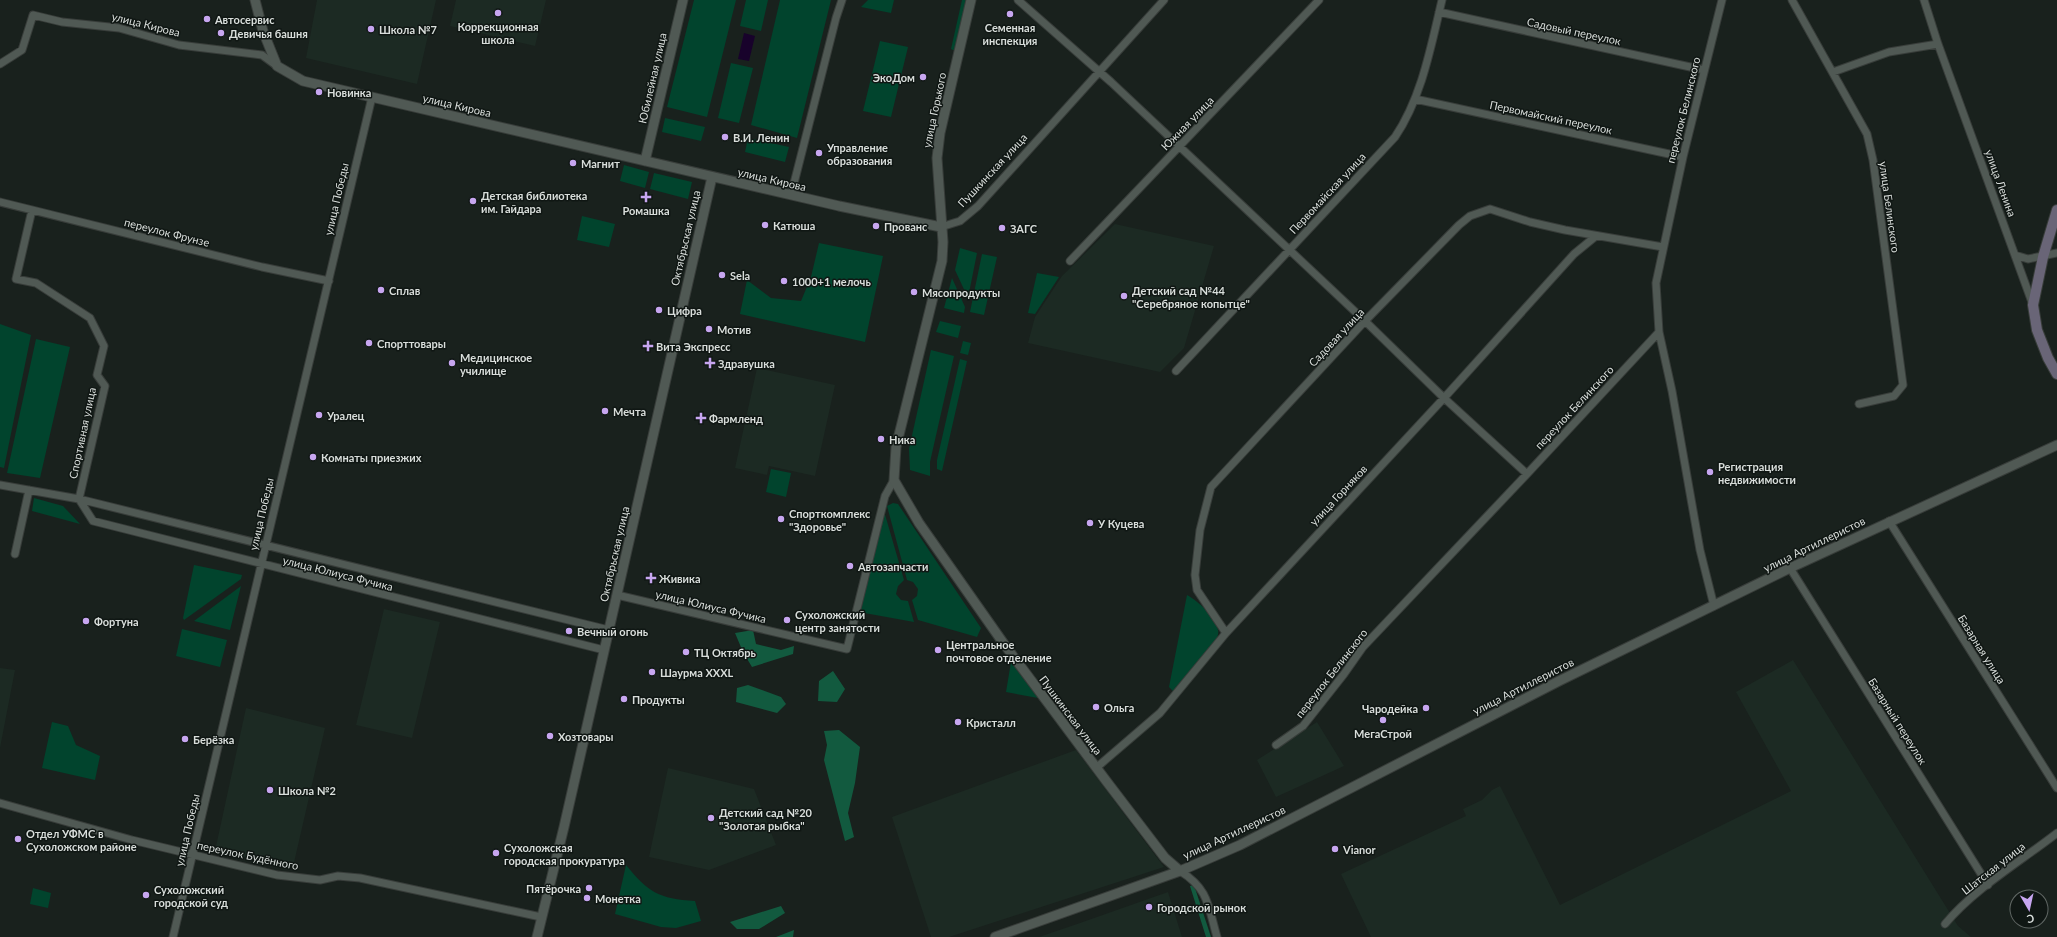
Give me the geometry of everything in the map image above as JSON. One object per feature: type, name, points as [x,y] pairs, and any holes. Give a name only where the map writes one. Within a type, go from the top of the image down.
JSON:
[{"type":"main road","points":[[2033,305],[2043,257],[2057,210]]},
{"type":"main road","name":"улица Ленина","points":[[2033,305],[2037,330],[2048,358],[2057,374]]},
{"type":"street","points":[[255,0],[263,31],[276,66]]},
{"type":"street","name":"Юбилейная улица","points":[[645,161],[683,0]]},
{"type":"street","points":[[791,195],[836,18],[842,0]]},
{"type":"street","name":"улица Горького","points":[[941,227],[937,158],[940,133],[971,0]]},
{"type":"street","points":[[1018,0],[1099,71],[1179,148],[1366,321],[1444,398],[1527,474]]},
{"type":"street","name":"Пушкинская улица","points":[[941,227],[960,221],[978,206],[1164,0]]},
{"type":"street","name":"Южная улица","points":[[1070,261],[1319,0]]},
{"type":"street","name":"Первомайская улица","points":[[1176,371],[1395,137],[1408,117],[1416,99],[1442,0]]},
{"type":"street","name":"переулок Белинского","points":[[1276,745],[1303,726],[1363,647],[1659,332],[1656,283],[1683,157],[1722,0]]},
{"type":"street","name":"улица Белинского","points":[[1792,0],[1867,134],[1870,147],[1903,385],[1894,396],[1859,404]]},
{"type":"street","name":"улица Ленина","points":[[1924,0],[1938,44],[2033,305]]},
{"type":"street","name":"Садовый переулок","points":[[1439,12],[1704,70]]},
{"type":"street","name":"улица Кирова","points":[[0,64],[22,50],[33,16],[62,22],[119,28],[179,45],[262,55],[276,66],[303,81],[712,177],[941,227]]},
{"type":"street","points":[[1833,72],[1889,52],[1938,44]]},
{"type":"street","name":"улица Победы","points":[[173,937],[372,97]]},
{"type":"street","name":"Первомайский переулок","points":[[1416,99],[1683,157]]},
{"type":"street","name":"Октябрьская улица","points":[[536,937],[564,827],[712,177]]},
{"type":"street","name":"переулок Фрунзе","points":[[0,202],[262,267],[329,281]]},
{"type":"street","name":"Садовая улица","points":[[1226,633],[1198,590],[1195,575],[1200,530],[1211,487],[1366,321],[1459,225],[1470,216],[1490,209],[1530,222],[1596,236]]},
{"type":"street","name":"Спортивная улица","points":[[32,210],[16,279],[36,283],[90,318],[104,346],[97,374],[105,386],[79,499]]},
{"type":"street","points":[[894,480],[896,447],[942,261],[941,227]]},
{"type":"street","points":[[1596,236],[1663,247]]},
{"type":"street","name":"улица Горняков","points":[[1096,768],[1160,713],[1226,633],[1444,398],[1574,254],[1596,236]]},
{"type":"street","points":[[2015,255],[2028,259],[2057,253]]},
{"type":"street","points":[[1659,332],[1672,391],[1700,550],[1714,606]]},
{"type":"street","name":"улица Артиллеристов","points":[[995,937],[1180,871],[1240,845],[1549,686],[1790,568],[1889,521],[2057,445]]},
{"type":"street","name":"Пушкинская улица","points":[[894,480],[923,530],[1004,644],[1096,768],[1165,858],[1180,871],[1193,879],[1203,891],[1217,937]]},
{"type":"street","name":"улица Юлиуса Фучика","points":[[617,595],[847,649],[885,496],[894,480]]},
{"type":"street","name":"улица Юлиуса Фучика","points":[[0,485],[79,499],[266,547],[609,630]]},
{"type":"street","points":[[15,554],[29,490]]},
{"type":"street","name":"улица Юлиуса Фучика","points":[[79,499],[93,521],[262,565],[604,650]]},
{"type":"street","name":"Базарная улица","points":[[1889,521],[2057,788]]},
{"type":"street","name":"Базарный переулок","points":[[1790,568],[1988,885]]},
{"type":"street","name":"переулок Будённого","points":[[0,803],[193,855],[296,878],[320,880],[338,876],[360,878],[541,917]]},
{"type":"street","name":"Шатская улица","points":[[1945,924],[1954,912],[2057,833]]},
{"type":"shaded area","name":"Школа №7","points":[[317,0],[436,0],[417,84],[306,58]]},
{"type":"shaded area","name":"Коррекционная школа","points":[[456,0],[546,0],[535,46],[450,26]]},
{"type":"shaded area","points":[[744,33],[755,36],[749,61],[738,59]]},
{"type":"shaded area","name":"Детский сад №44 \"Серебряное копытце\"","points":[[1115,224],[1214,246],[1184,348],[1160,372],[1028,343],[1035,317],[1062,276]]},
{"type":"shaded area","points":[[757,368],[835,385],[815,476],[769,466],[767,475],[735,468]]},
{"type":"shaded area","points":[[384,609],[440,622],[412,738],[356,725]]},
{"type":"shaded area","points":[[1793,660],[1958,926],[1971,937],[1371,937],[1341,874],[1466,816],[1463,809],[1482,800],[1492,790],[1500,786],[1560,905],[1791,791],[1736,692]]},
{"type":"shaded area","points":[[0,668],[15,670],[0,748]]},
{"type":"shaded area","name":"Школа №2","points":[[246,708],[325,728],[293,867],[215,851]]},
{"type":"shaded area","points":[[1317,722],[1344,766],[1276,797],[1257,760]]},
{"type":"shaded area","points":[[1076,750],[1164,867],[949,937],[931,937],[892,817]]},
{"type":"shaded area","name":"Детский сад №20 \"Золотая рыбка\"","points":[[668,768],[754,789],[776,845],[709,870],[649,857]]},
{"type":"shaded area","name":"Городской рынок","points":[[1168,892],[1182,937],[1039,937],[1080,923]]},
{"type":"green space","points":[[694,0],[736,0],[707,117],[667,107]]},
{"type":"green space","points":[[746,0],[768,0],[761,31],[740,26]]},
{"type":"green space","points":[[780,0],[831,0],[797,138],[751,125]]},
{"type":"green space","points":[[868,0],[894,0],[891,13],[861,7]]},
{"type":"green space","points":[[962,0],[968,0],[957,50],[953,50],[951,49]]},
{"type":"green space","points":[[880,41],[908,47],[891,117],[863,111]]},
{"type":"green space","points":[[731,63],[753,68],[739,123],[718,118]]},
{"type":"green space","points":[[665,118],[705,127],[701,141],[662,132]]},
{"type":"green space","points":[[748,138],[789,147],[785,162],[745,152]]},
{"type":"green space","points":[[624,165],[649,172],[645,188],[620,181]]},
{"type":"green space","points":[[654,173],[692,182],[688,199],[650,189]]},
{"type":"green space","points":[[582,216],[615,224],[609,247],[577,240]]},
{"type":"green space","points":[[819,243],[883,256],[865,342],[740,314],[747,280],[771,298],[801,301],[811,277]]},
{"type":"green space","points":[[960,248],[977,253],[968,298],[955,270]]},
{"type":"green space","points":[[982,254],[997,257],[984,315],[970,312]]},
{"type":"green space","points":[[1037,273],[1059,277],[1035,314],[1028,313]]},
{"type":"green space","points":[[952,278],[965,307],[964,313],[944,308]]},
{"type":"green space","points":[[940,321],[961,326],[958,338],[936,332]]},
{"type":"green space","points":[[0,324],[31,335],[4,468],[0,467]]},
{"type":"green space","points":[[36,339],[70,347],[40,478],[7,473]]},
{"type":"green space","points":[[963,341],[971,343],[968,355],[960,353]]},
{"type":"green space","points":[[931,350],[954,356],[930,462],[930,476],[910,470],[909,449]]},
{"type":"green space","points":[[960,359],[967,361],[942,471],[937,469],[937,460]]},
{"type":"green space","points":[[771,469],[791,473],[786,497],[766,492]]},
{"type":"green space","points":[[34,498],[63,506],[80,524],[32,511]]},
{"type":"green space","points":[[893,503],[898,504],[981,628],[977,637],[918,620],[912,600],[917,596],[918,589],[913,582],[907,580],[887,506]]},
{"type":"green space","points":[[884,511],[904,580],[898,586],[896,594],[901,600],[908,601],[914,622],[859,612]]},
{"type":"green space","points":[[194,565],[242,575],[241,579],[184,620],[183,618]]},
{"type":"green space","points":[[241,586],[230,630],[194,621]]},
{"type":"green space","points":[[1187,595],[1201,605],[1214,620],[1217,625],[1218,634],[1217,640],[1174,692],[1169,687]]},
{"type":"green space","points":[[182,629],[227,640],[220,667],[176,656]]},
{"type":"green space","points":[[753,630],[756,644],[781,650],[794,646],[793,654],[752,667],[743,652],[735,633]]},
{"type":"green space","points":[[1011,662],[1038,698],[1006,692]]},
{"type":"green space","points":[[833,671],[845,689],[837,702],[818,701],[819,681]]},
{"type":"green space","points":[[748,685],[781,697],[786,704],[777,713],[736,702],[737,688]]},
{"type":"green space","points":[[52,722],[68,726],[76,745],[100,756],[95,780],[42,768]]},
{"type":"green space","points":[[839,730],[860,747],[855,783],[848,813],[854,837],[845,841],[824,760],[827,745],[824,731]]},
{"type":"green space","points":[[626,865],[641,882],[655,892],[663,896],[695,901],[701,921],[676,928],[661,927],[615,914]]},
{"type":"green space","points":[[1194,885],[1211,937],[1206,937],[1190,886]]},
{"type":"green space","points":[[33,888],[51,893],[48,908],[30,904]]},
{"type":"green space","points":[[781,906],[785,913],[759,929],[737,929],[730,922]]},
{"type":"green space","points":[[794,930],[793,937],[776,937]]},
{"type":"place","name":"Коррекционная школа","points":[[498,13]]},
{"type":"place","name":"Семенная инспекция","points":[[1010,14]]},
{"type":"place","name":"Автосервис","points":[[207,19]]},
{"type":"place","name":"Школа №7","points":[[371,29]]},
{"type":"place","name":"Девичья башня","points":[[221,33]]},
{"type":"place","name":"ЭкоДом","points":[[923,77]]},
{"type":"place","name":"Новинка","points":[[319,92]]},
{"type":"place","name":"В.И. Ленин","points":[[725,137]]},
{"type":"place","name":"Управление образования","points":[[819,153]]},
{"type":"place","name":"Магнит","points":[[573,163]]},
{"type":"place","name":"Ромашка","points":[[646,197]]},
{"type":"place","name":"Детская библиотека им. Гайдара","points":[[473,201]]},
{"type":"place","name":"Катюша","points":[[765,225]]},
{"type":"place","name":"Прованс","points":[[876,226]]},
{"type":"place","name":"ЗАГС","points":[[1002,228]]},
{"type":"place","name":"Sela","points":[[722,275]]},
{"type":"place","name":"1000+1 мелочь","points":[[784,281]]},
{"type":"place","name":"Сплав","points":[[381,290]]},
{"type":"place","name":"Мясопродукты","points":[[914,292]]},
{"type":"place","name":"Детский сад №44 \"Серебряное копытце\"","points":[[1124,296]]},
{"type":"place","name":"Цифра","points":[[659,310]]},
{"type":"place","name":"Мотив","points":[[709,329]]},
{"type":"place","name":"Спорттовары","points":[[369,343]]},
{"type":"place","name":"Вита Экспресс","points":[[648,346]]},
{"type":"place","name":"Медицинское училище","points":[[452,363]]},
{"type":"place","name":"Здравушка","points":[[710,363]]},
{"type":"place","name":"Мечта","points":[[605,411]]},
{"type":"place","name":"Уралец","points":[[319,415]]},
{"type":"place","name":"Фармленд","points":[[701,418]]},
{"type":"place","name":"Ника","points":[[881,439]]},
{"type":"place","name":"Комнаты приезжих","points":[[313,457]]},
{"type":"place","name":"Регистрация недвижимости","points":[[1710,472]]},
{"type":"place","name":"Спорткомплекс \"Здоровье\"","points":[[781,519]]},
{"type":"place","name":"У Куцева","points":[[1090,523]]},
{"type":"place","name":"Автозапчасти","points":[[850,566]]},
{"type":"place","name":"Живика","points":[[651,578]]},
{"type":"place","name":"Сухоложский центр занятости","points":[[787,620]]},
{"type":"place","name":"Фортуна","points":[[86,621]]},
{"type":"place","name":"Вечный огонь","points":[[569,631]]},
{"type":"place","name":"Центральное почтовое отделение","points":[[938,650]]},
{"type":"place","name":"ТЦ Октябрь","points":[[686,652]]},
{"type":"place","name":"Шаурма XXXL","points":[[652,672]]},
{"type":"place","name":"Продукты","points":[[624,699]]},
{"type":"place","name":"Ольга","points":[[1096,707]]},
{"type":"place","name":"Чародейка","points":[[1426,708]]},
{"type":"place","name":"МегаСтрой","points":[[1383,720]]},
{"type":"place","name":"Кристалл","points":[[958,722]]},
{"type":"place","name":"Хозтовары","points":[[550,736]]},
{"type":"place","name":"Берёзка","points":[[185,739]]},
{"type":"place","name":"Школа №2","points":[[270,790]]},
{"type":"place","name":"Детский сад №20 \"Золотая рыбка\"","points":[[711,818]]},
{"type":"place","name":"Отдел УФМС в Сухоложском районе","points":[[18,839]]},
{"type":"place","name":"Vianor","points":[[1335,849]]},
{"type":"place","name":"Сухоложская городская прокуратура","points":[[496,853]]},
{"type":"place","name":"Пятёрочка","points":[[589,888]]},
{"type":"place","name":"Сухоложский городской суд","points":[[146,895]]},
{"type":"place","name":"Монетка","points":[[587,898]]},
{"type":"place","name":"Городской рынок","points":[[1149,907]]}]
